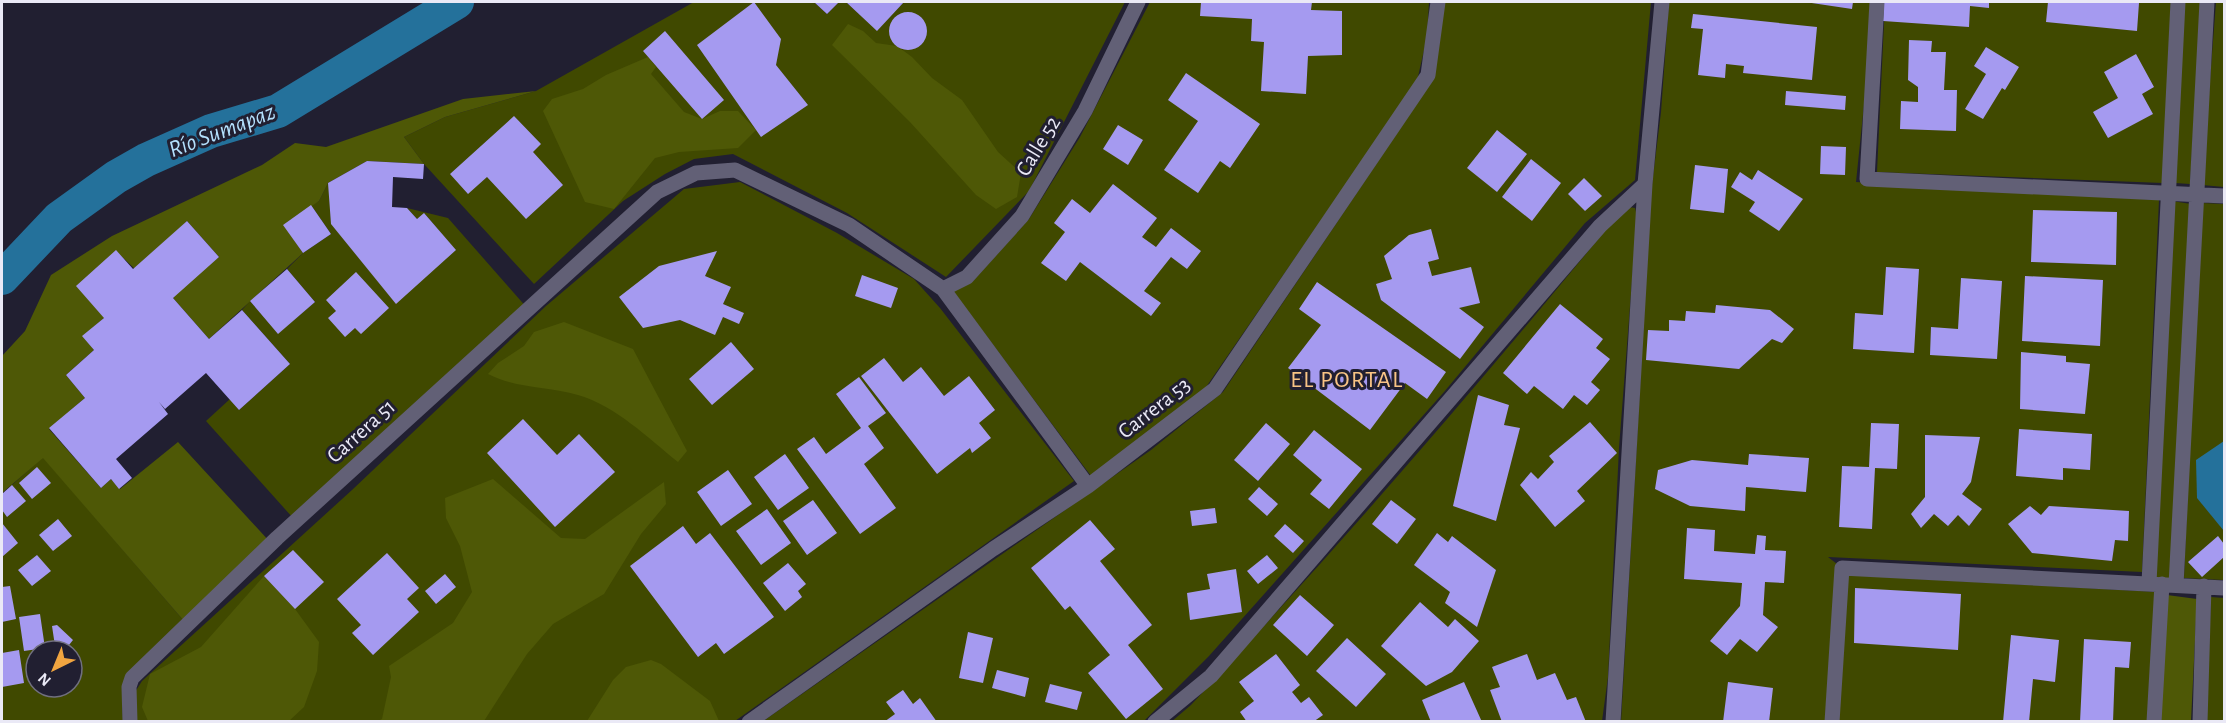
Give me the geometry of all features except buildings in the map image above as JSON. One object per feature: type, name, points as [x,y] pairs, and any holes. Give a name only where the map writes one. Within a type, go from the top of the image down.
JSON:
[{"type":"street","name":"Calle 52","points":[[943,289],[967,277],[1022,216],[1085,111],[1138,2]]},
{"type":"street","name":"Carrera 53","points":[[749,722],[993,549],[1088,486],[1215,389],[1428,75],[1438,2]]},
{"type":"street","points":[[1613,722],[1645,184],[1662,2]]},
{"type":"street","points":[[1877,2],[1867,179],[2224,196]]},
{"type":"street","points":[[2162,584],[2161,352],[2178,2]]},
{"type":"street","points":[[2154,722],[2162,584],[2188,352],[2207,2]]},
{"type":"street","name":"Carrera 51","points":[[130,722],[129,687],[132,678],[283,532],[657,192],[696,172],[735,170],[849,225],[943,289],[1088,486]]},
{"type":"street","points":[[1155,722],[1211,676],[1600,226],[1645,184]]},
{"type":"street","points":[[2161,352],[2188,352]]},
{"type":"street","points":[[1832,722],[1842,568],[2224,588]]},
{"type":"street","points":[[2200,722],[2204,586]]},
{"type":"green space","points":[[694,2],[814,2],[827,14],[839,2],[846,2],[877,30],[904,2],[1125,2],[1029,191],[946,277],[847,213],[733,154],[694,159],[665,174],[623,201],[534,284],[424,164],[404,137],[445,117],[536,91]]},
{"type":"green space","points":[[1150,2],[1429,2],[1427,37],[1417,81],[1204,390],[1091,476],[952,290],[973,281],[1029,219],[1080,137]]},
{"type":"green space","points":[[1441,2],[1651,2],[1635,180],[1585,223],[1444,392],[1209,656],[1144,721],[762,722],[1151,450],[1223,392],[1434,78]]},
{"type":"green space","points":[[1669,2],[1871,2],[1868,66],[1856,182],[2159,200],[2142,572],[1828,557],[1837,564],[1825,721],[1621,722],[1651,193],[1661,112]]},
{"type":"green space","points":[[1885,2],[2171,2],[2163,183],[1877,172]]},
{"type":"green space","points":[[2183,2],[2201,2],[2190,184],[2175,183]]},
{"type":"green space","points":[[2216,2],[2224,2],[2224,187],[2202,185]]},
{"type":"green space","points":[[848,24],[863,31],[876,43],[897,46],[912,57],[932,78],[962,100],[998,152],[1021,173],[1017,197],[996,209],[976,195],[910,122],[832,45]]},
{"type":"green space","points":[[648,57],[656,67],[651,74],[684,112],[702,119],[720,111],[738,111],[756,130],[738,148],[679,152],[655,158],[614,209],[585,202],[543,111],[552,99],[583,89],[606,75]]},
{"type":"green space","points":[[536,91],[445,117],[404,137],[424,164],[367,161],[328,183],[319,201],[284,225],[303,253],[209,339],[173,298],[181,287],[219,257],[187,221],[137,271],[116,251],[104,318],[83,336],[94,350],[66,375],[85,398],[49,429],[101,488],[111,479],[120,489],[178,442],[270,542],[184,621],[43,458],[2,493],[2,356],[25,331],[51,275],[112,236],[262,165],[295,143],[326,147],[463,99]]},
{"type":"green space","points":[[740,182],[837,233],[914,279],[940,308],[1074,481],[735,721],[134,722],[130,700],[142,681],[352,490],[546,306],[684,189]]},
{"type":"green space","points":[[328,183],[455,250],[425,214],[417,219],[407,208],[448,218],[528,309],[293,518],[206,421],[230,399],[239,410],[290,364],[242,310],[250,301],[278,333],[315,302],[287,269],[303,253],[331,234],[311,205],[319,201]]},
{"type":"green space","points":[[2172,201],[2191,204],[2172,581],[2154,579]]},
{"type":"green space","points":[[2200,203],[2224,204],[2224,580],[2184,578]]},
{"type":"green space","points":[[1629,207],[1635,208],[1637,216],[1619,448],[1608,677],[1602,721],[1171,722],[1191,705],[1351,529],[1507,349],[1608,227]]},
{"type":"green space","points":[[564,322],[633,349],[687,451],[678,462],[631,424],[592,400],[567,392],[521,385],[488,374],[498,363],[524,346],[534,332]]},
{"type":"green space","points":[[43,457],[184,621],[130,675],[122,699],[123,721],[2,722],[2,494]]},
{"type":"green space","points":[[493,479],[561,538],[585,539],[664,482],[666,504],[641,534],[604,594],[553,624],[527,654],[484,721],[378,721],[382,719],[391,677],[389,666],[453,623],[472,592],[460,546],[446,518],[445,498]]},
{"type":"green space","points":[[1848,575],[2157,592],[2151,721],[1837,722]]},
{"type":"green space","points":[[264,576],[295,609],[319,642],[317,671],[304,707],[289,721],[148,721],[142,707],[150,674],[201,647]]},
{"type":"green space","points":[[2167,595],[2197,599],[2191,721],[2160,722]]},
{"type":"green space","points":[[2211,597],[2224,598],[2224,721],[2206,722]]},
{"type":"green space","points":[[651,660],[661,664],[710,701],[719,721],[587,721],[613,680],[626,667]]},
{"type":"water","points":[[2224,441],[2224,531],[2197,498],[2196,460]]},
{"type":"waterway","name":"Río Sumapaz","points":[[2,278],[59,218],[116,177],[146,160],[211,131],[278,111],[457,2]]},
{"type":"district","name":"EL PORTAL","points":[[1347,380]]}]
